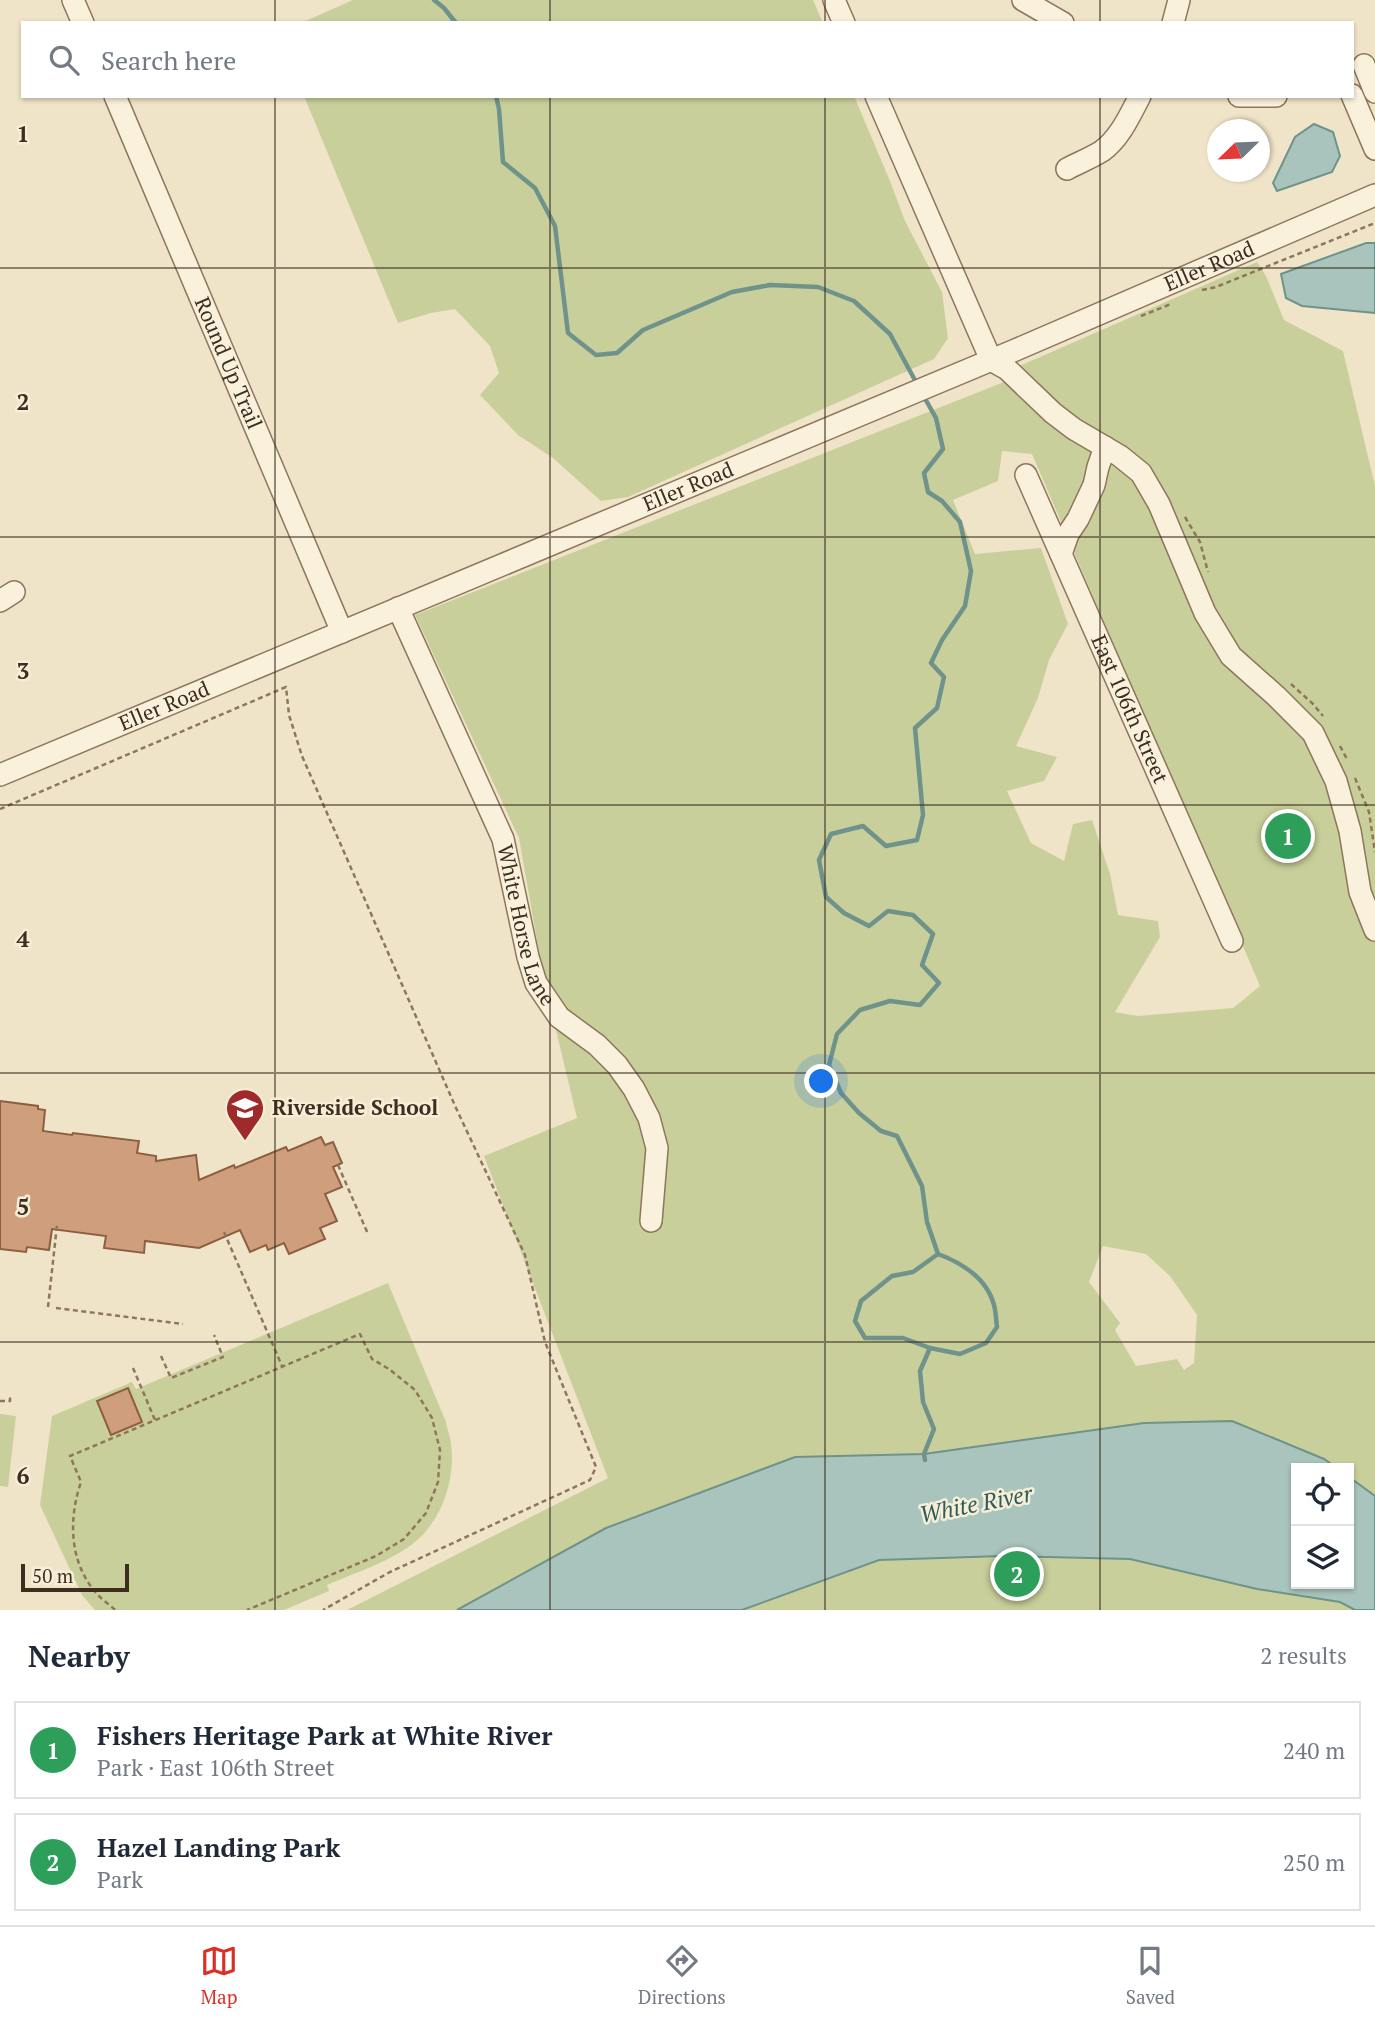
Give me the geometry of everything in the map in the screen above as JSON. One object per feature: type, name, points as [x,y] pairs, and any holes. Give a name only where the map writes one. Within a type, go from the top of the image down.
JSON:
[{"type":"street","points":[[73,0],[82,21]]},
{"type":"street","points":[[834,0],[843,21]]},
{"type":"street","points":[[1023,0],[1060,21]]},
{"type":"street","points":[[1174,21],[1179,0]]},
{"type":"street","points":[[1364,64],[1375,92]]},
{"type":"street","name":"Round Up Trail","points":[[116,98],[342,632]]},
{"type":"street","points":[[877,98],[991,360],[1007,369],[1053,414],[1120,456],[1141,473],[1159,504],[1205,613],[1231,656],[1313,733],[1336,781],[1350,831],[1360,892],[1375,930]]},
{"type":"street","points":[[1067,169],[1102,150],[1114,140],[1139,98]]},
{"type":"street","points":[[1353,98],[1375,149]]},
{"type":"street","name":"Eller Road","points":[[0,775],[991,360],[1375,195]]},
{"type":"street","points":[[1061,554],[1068,534],[1094,485],[1105,447]]},
{"type":"street","name":"East 106th Street","points":[[1026,475],[1232,941]]},
{"type":"street","name":"White Horse Lane","points":[[398,608],[503,839],[536,983],[559,1017],[597,1045],[617,1065],[634,1089],[649,1118],[657,1148],[651,1222]]},
{"type":"path","points":[[1260,268],[1375,223]]},
{"type":"path","points":[[1180,509],[1200,542],[1209,577]]},
{"type":"path","points":[[1287,681],[1313,704],[1325,719]]},
{"type":"path","points":[[0,809],[286,687],[289,715],[302,756],[457,1108],[525,1255],[545,1342],[596,1467],[590,1480],[390,1572],[323,1610]]},
{"type":"path","points":[[1336,737],[1350,766]]},
{"type":"path","points":[[1354,778],[1369,812],[1375,852]]},
{"type":"path","points":[[338,1165],[368,1234]]},
{"type":"path","points":[[48,1307],[57,1225]]},
{"type":"path","points":[[224,1232],[282,1366]]},
{"type":"path","points":[[56,1308],[183,1324]]},
{"type":"path","points":[[116,1610],[97,1594],[79,1567],[72,1534],[74,1502],[80,1482],[70,1456],[360,1334],[372,1359],[389,1368],[415,1390],[432,1418],[440,1450],[438,1482],[426,1513],[404,1539],[376,1556],[247,1610]]},
{"type":"path","points":[[162,1356],[171,1378],[223,1357],[214,1335]]},
{"type":"path","points":[[133,1368],[155,1420]]},
{"type":"path","points":[[0,1401],[10,1401],[10,1397]]},
{"type":"green space","points":[[353,0],[813,0],[822,21],[306,21]]},
{"type":"green space","points":[[305,98],[855,98],[905,221],[942,292],[948,338],[934,359],[628,497],[601,501],[553,458],[518,435],[480,395],[499,373],[490,346],[455,309],[398,323]]},
{"type":"green space","points":[[1257,262],[1266,276],[1284,320],[1343,351],[1375,486],[1375,1496],[1354,1481],[1354,1463],[1330,1463],[1324,1459],[1144,1423],[924,1454],[606,1528],[457,1610],[347,1610],[608,1478],[484,1156],[577,1118],[544,980],[519,838],[415,615],[1004,382],[1001,374]],"holes":[[[1002,451],[1032,454],[1260,986],[1233,1008],[1138,1016],[1115,1012],[1160,937],[1158,921],[1118,915],[1110,874],[1092,820],[1073,824],[1064,861],[1031,843],[1007,791],[1044,781],[1057,757],[1016,746],[1038,698],[1049,660],[1068,624],[1041,548],[975,554],[953,500],[998,481]],[[1103,1246],[1146,1254],[1170,1276],[1197,1315],[1194,1363],[1184,1370],[1177,1359],[1136,1366],[1115,1330],[1120,1323],[1089,1282]]]},
{"type":"green space","points":[[388,1283],[446,1422],[451,1443],[449,1484],[440,1510],[425,1533],[395,1555],[327,1585],[329,1591],[284,1610],[95,1610],[82,1595],[40,1505],[52,1416],[132,1382],[136,1389]]},
{"type":"green space","points":[[0,1414],[16,1416],[8,1487],[0,1486]]},
{"type":"green space","points":[[1002,1556],[1130,1559],[1257,1589],[1340,1602],[1355,1610],[742,1610],[879,1560]]},
{"type":"water","points":[[1314,124],[1333,132],[1340,156],[1332,172],[1277,191],[1273,183],[1295,137]]},
{"type":"water","points":[[1366,243],[1375,243],[1375,313],[1302,306],[1286,298],[1281,274]]},
{"type":"water","name":"White River","points":[[1232,1421],[1330,1463],[1291,1463],[1291,1589],[1354,1589],[1354,1481],[1375,1496],[1375,1610],[1355,1610],[1340,1602],[1257,1589],[1130,1559],[1002,1556],[879,1560],[742,1610],[457,1610],[606,1528],[795,1457],[924,1454],[1144,1423]]},
{"type":"building","points":[[0,1101],[38,1106],[38,1109],[45,1110],[43,1131],[139,1141],[137,1153],[156,1156],[156,1161],[196,1155],[199,1180],[234,1165],[235,1168],[286,1147],[288,1151],[321,1137],[325,1145],[333,1142],[342,1163],[333,1167],[342,1187],[325,1194],[337,1221],[320,1228],[325,1239],[289,1254],[284,1243],[268,1250],[266,1245],[250,1252],[240,1230],[199,1248],[145,1241],[144,1253],[104,1248],[106,1236],[52,1229],[49,1250],[27,1247],[26,1252],[0,1249]]},
{"type":"building","points":[[128,1388],[142,1422],[111,1435],[97,1401]]},
{"type":"waterway","points":[[434,0],[454,21]]},
{"type":"waterway","points":[[496,98],[503,162],[535,188],[555,226],[568,333],[596,355],[617,353],[643,330],[732,292],[770,285],[818,287],[854,301],[890,334],[917,384]]},
{"type":"waterway","points":[[923,395],[936,418],[943,449],[924,473],[928,492],[942,501],[960,522],[971,571],[965,606],[942,640],[931,663],[944,677],[937,708],[915,728],[923,815],[917,840],[886,846],[863,826],[831,834],[819,860],[826,897],[844,913],[869,926],[888,911],[913,915],[933,934],[922,965],[939,983],[920,1005],[890,1001],[860,1010],[837,1034],[829,1065],[841,1093],[859,1113],[881,1131],[897,1136],[922,1186],[927,1222],[938,1254],[956,1262],[980,1280],[991,1296],[995,1308],[997,1327],[986,1343],[960,1354],[930,1348],[920,1371],[923,1402],[934,1429],[924,1454],[925,1460]]},
{"type":"waterway","points":[[930,1348],[903,1338],[865,1338],[855,1321],[861,1301],[892,1276],[913,1272],[938,1254]]},
{"type":"place","name":"Fishers Heritage Park at White River","points":[[1288,836]]},
{"type":"place","name":"Riverside School","points":[[245,1142]]},
{"type":"place","name":"Hazel Landing Park","points":[[1017,1574]]}]
